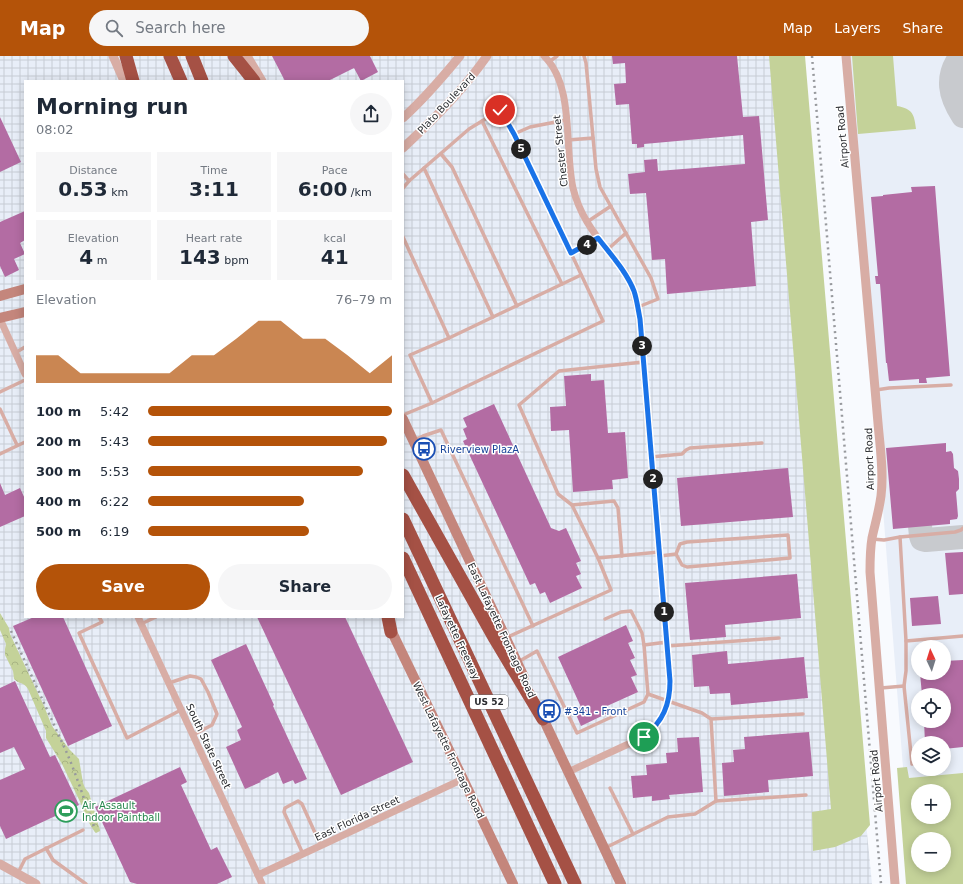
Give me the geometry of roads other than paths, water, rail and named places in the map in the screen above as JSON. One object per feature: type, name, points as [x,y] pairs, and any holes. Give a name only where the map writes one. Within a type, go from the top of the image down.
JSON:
[{"type":"highway","points":[[124,80],[126,56]]},
{"type":"highway","points":[[170,56],[181,80]]},
{"type":"highway","points":[[192,56],[202,80]]},
{"type":"highway","points":[[234,56],[253,80]]},
{"type":"highway","points":[[404,477],[502,640],[543,719]]},
{"type":"highway","name":"Lafayette Freeway","points":[[404,521],[575,884]]},
{"type":"highway","name":"Lafayette Freeway","points":[[404,560],[556,884]]},
{"type":"highway","points":[[388,618],[392,632]]},
{"type":"main road","points":[[0,296],[24,289]]},
{"type":"main road","points":[[0,319],[24,312]]},
{"type":"main road","name":"East Lafayette Frontage Road","points":[[404,421],[502,640],[517,662],[621,884]]},
{"type":"main road","name":"West Lafayette Frontage Road","points":[[385,618],[513,884]]},
{"type":"street","points":[[113,56],[124,80]]},
{"type":"street","points":[[247,56],[261,80]]},
{"type":"street","name":"Plato Boulevard","points":[[404,117],[422,100],[460,56]]},
{"type":"street","name":"Plato Boulevard","points":[[404,147],[454,98],[487,56]]},
{"type":"street","name":"Airport Road","points":[[846,56],[881,470],[882,490],[872,539],[870,572],[895,884]]},
{"type":"street","name":"Chester Street","points":[[547,59],[562,87],[573,187],[577,201],[587,222],[628,278],[634,291],[638,307],[670,681],[666,710],[655,727],[644,737],[568,772]]},
{"type":"street","points":[[0,319],[24,372]]},
{"type":"street","name":"South State Street","points":[[138,618],[262,884]]},
{"type":"street","name":"East Florida Street","points":[[258,875],[463,779]]},
{"type":"street","points":[[0,864],[36,884]]},
{"type":"lane","points":[[547,59],[557,56]]},
{"type":"lane","points":[[584,56],[586,63],[596,169],[600,187],[651,278],[658,299],[638,307]]},
{"type":"lane","points":[[404,187],[469,129],[500,110],[514,134],[603,321],[432,403],[404,415]]},
{"type":"lane","points":[[514,134],[530,127],[566,120]]},
{"type":"lane","points":[[482,121],[562,284]]},
{"type":"lane","points":[[568,140],[593,138]]},
{"type":"lane","points":[[441,154],[452,167],[517,306]]},
{"type":"lane","points":[[424,168],[493,317]]},
{"type":"lane","points":[[404,175],[410,181]]},
{"type":"lane","points":[[587,222],[610,206]]},
{"type":"lane","points":[[607,250],[626,233]]},
{"type":"lane","points":[[571,253],[598,238]]},
{"type":"lane","points":[[404,239],[449,338]]},
{"type":"lane","points":[[432,403],[410,355],[582,275]]},
{"type":"lane","points":[[16,353],[24,348]]},
{"type":"lane","points":[[502,640],[611,590],[598,558],[572,505],[558,494],[519,405],[559,371],[643,362]]},
{"type":"lane","points":[[0,392],[24,380]]},
{"type":"lane","points":[[875,390],[890,388],[951,386]]},
{"type":"lane","points":[[0,409],[17,445]]},
{"type":"lane","points":[[413,441],[440,430],[533,626]]},
{"type":"lane","points":[[0,454],[24,442]]},
{"type":"lane","points":[[651,457],[682,454],[690,448],[762,442]]},
{"type":"lane","points":[[572,505],[614,501],[618,508],[622,556]]},
{"type":"lane","points":[[872,539],[884,540],[955,532],[963,528]]},
{"type":"lane","points":[[788,534],[790,558],[687,567],[682,565],[676,554],[680,544],[687,542],[788,534]]},
{"type":"lane","points":[[900,537],[906,641],[906,671],[904,686],[911,754]]},
{"type":"lane","points":[[598,558],[676,554]]},
{"type":"lane","points":[[517,662],[527,658],[537,651],[577,733],[644,702],[648,694],[642,633],[631,611],[621,612],[605,619]]},
{"type":"lane","points":[[100,618],[102,622],[79,633],[127,738],[181,710]]},
{"type":"lane","points":[[141,624],[154,618]]},
{"type":"lane","points":[[906,641],[963,636]]},
{"type":"lane","points":[[644,645],[780,638]]},
{"type":"lane","points":[[169,683],[190,676],[196,677],[201,679],[208,692],[217,714],[212,725],[193,735]]},
{"type":"lane","points":[[879,688],[904,686]]},
{"type":"lane","points":[[648,694],[702,713],[711,719],[803,714]]},
{"type":"lane","points":[[711,719],[716,801]]},
{"type":"lane","points":[[610,788],[632,834]]},
{"type":"lane","points":[[604,848],[668,817],[695,814],[716,801],[806,795]]},
{"type":"lane","points":[[303,854],[284,812],[285,808],[298,801],[302,804],[321,846]]},
{"type":"lane","points":[[17,874],[25,858],[83,830]]},
{"type":"lane","points":[[46,848],[53,860],[86,884]]},
{"type":"railway","points":[[812,56],[881,884]]},
{"type":"railway","points":[[11,631],[66,751],[95,829]]},
{"type":"place","name":"Riverview PlazA","points":[[424,449]]},
{"type":"place","name":"#341 - Front","points":[[549,711]]},
{"type":"place","name":"Air Assault Indoor Paintball","points":[[66,811]]}]
